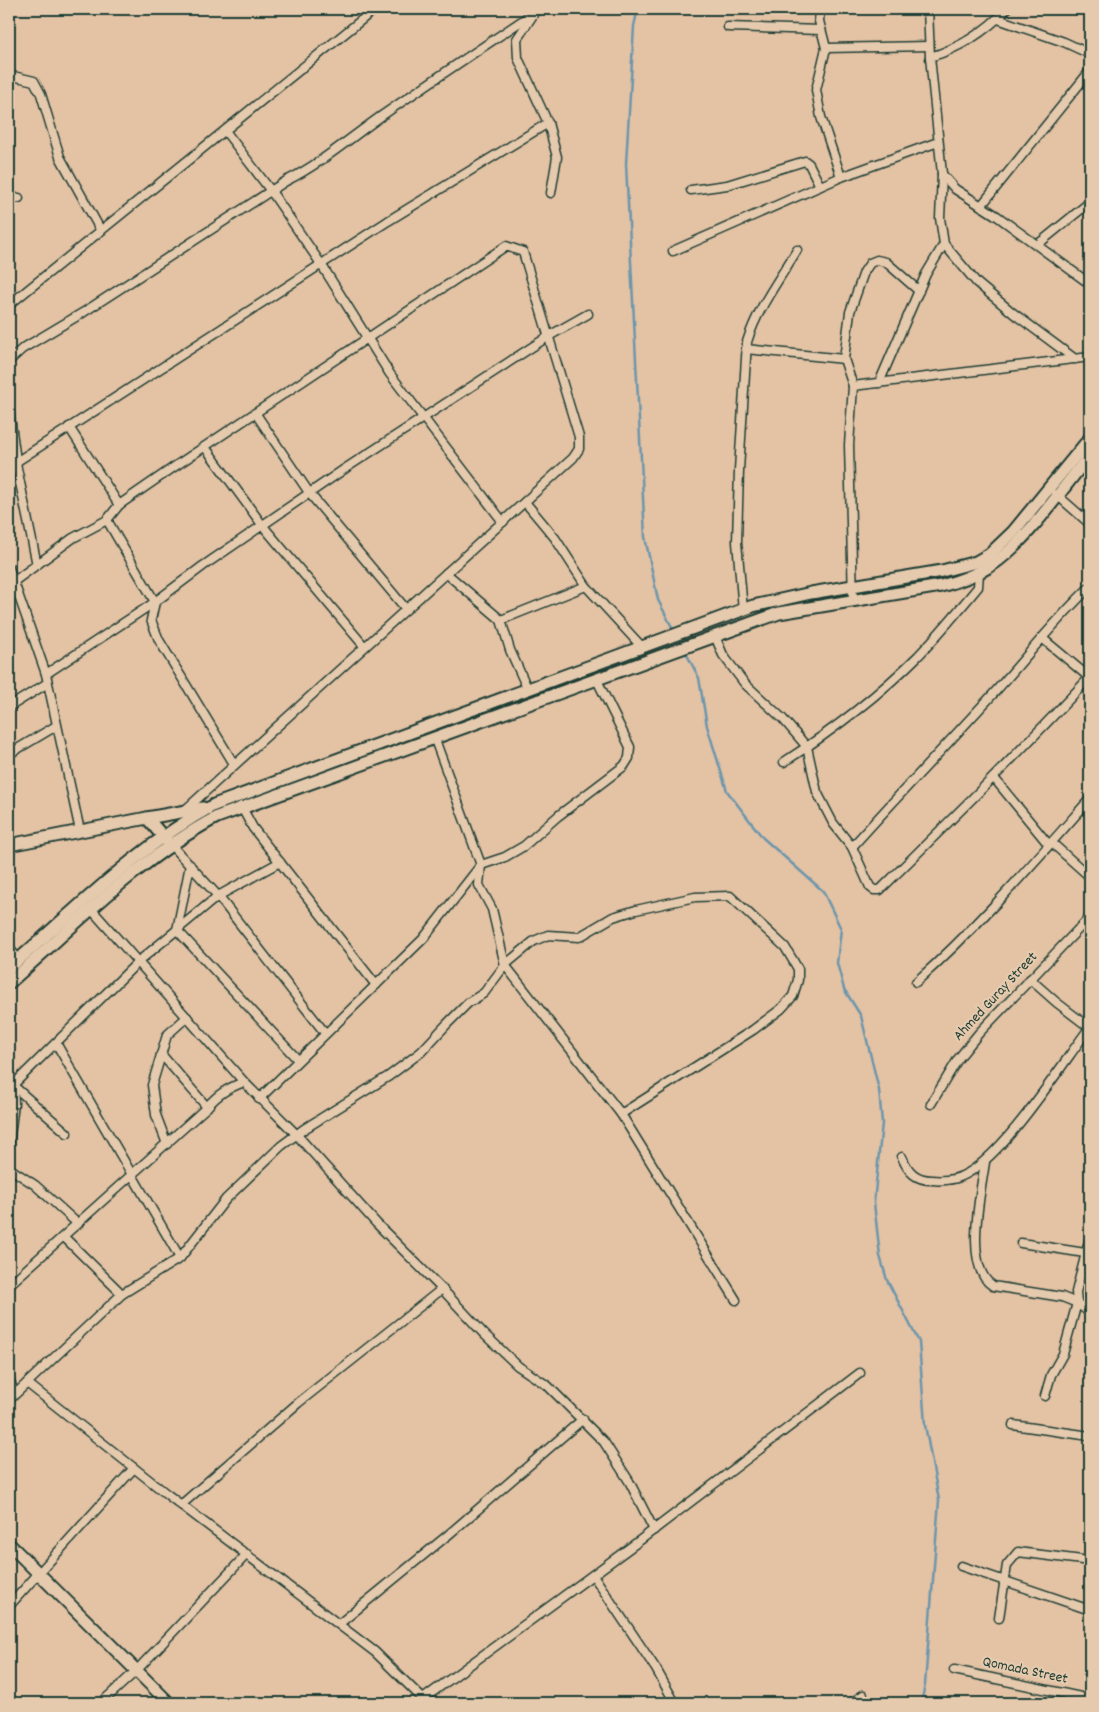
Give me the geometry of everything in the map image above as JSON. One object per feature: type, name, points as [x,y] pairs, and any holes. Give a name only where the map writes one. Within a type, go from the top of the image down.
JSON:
[{"type":"main road","points":[[9,983],[92,910],[171,845],[217,818],[434,737],[596,678],[656,659],[779,613],[940,586],[979,573],[1008,552],[1090,438]]},
{"type":"main road","points":[[9,845],[214,805],[743,610],[781,599],[942,571],[976,562],[1001,545],[1090,455]]},
{"type":"main road","points":[[9,968],[162,836],[214,805]]},
{"type":"main road","points":[[147,818],[171,845]]},
{"type":"main road","points":[[9,1544],[169,1703]]},
{"type":"street","points":[[9,305],[226,132],[375,9]]},
{"type":"street","points":[[820,9],[819,21],[826,48],[816,90],[821,117],[841,177]]},
{"type":"street","points":[[928,9],[929,46],[942,174],[940,218],[944,244],[977,283],[1013,313],[1075,359]]},
{"type":"street","points":[[930,57],[948,52],[991,25],[1007,9]]},
{"type":"street","points":[[536,10],[517,39],[518,58],[548,123],[557,156],[551,193]]},
{"type":"street","points":[[9,361],[22,349],[84,312],[271,191],[313,167],[335,149],[536,10]]},
{"type":"street","points":[[998,19],[1064,42],[1090,54]]},
{"type":"street","points":[[728,27],[821,30]]},
{"type":"street","points":[[826,48],[929,46]]},
{"type":"street","points":[[981,206],[1090,72]]},
{"type":"street","points":[[9,75],[34,81],[41,94],[60,157],[101,231]]},
{"type":"street","points":[[16,462],[321,264],[548,123]]},
{"type":"street","points":[[226,132],[271,191],[321,264],[390,374],[503,522]]},
{"type":"street","points":[[673,251],[841,177],[938,142]]},
{"type":"street","points":[[691,190],[727,184],[805,161],[809,164],[820,186]]},
{"type":"street","points":[[942,174],[955,190],[981,206],[1090,284]]},
{"type":"street","points":[[9,199],[19,198]]},
{"type":"street","points":[[1037,245],[1090,202]]},
{"type":"street","points":[[879,383],[919,291],[944,244]]},
{"type":"street","points":[[12,583],[73,538],[107,520],[119,505],[506,246],[523,252],[579,437],[579,449],[573,458],[525,502],[184,811]]},
{"type":"street","points":[[743,610],[737,542],[746,349],[752,326],[797,250]]},
{"type":"street","points":[[853,600],[849,445],[853,386],[844,359],[850,312],[864,272],[870,263],[877,260],[886,262],[919,291]]},
{"type":"street","points":[[46,674],[155,602],[202,566],[310,494],[549,336],[588,314]]},
{"type":"street","points":[[746,349],[844,359]]},
{"type":"street","points":[[853,386],[1090,357]]},
{"type":"street","points":[[9,409],[16,462],[37,564]]},
{"type":"street","points":[[256,414],[310,494],[406,609]]},
{"type":"street","points":[[69,427],[119,505]]},
{"type":"street","points":[[205,447],[263,526],[364,646]]},
{"type":"street","points":[[1053,492],[1090,524]]},
{"type":"street","points":[[525,502],[555,538],[586,586],[645,646]]},
{"type":"street","points":[[107,520],[155,602],[151,620],[159,640],[234,764]]},
{"type":"street","points":[[9,568],[12,583],[46,674],[46,684],[80,831]]},
{"type":"street","points":[[446,573],[501,620],[510,650],[528,690]]},
{"type":"street","points":[[784,762],[807,747],[882,689],[918,655],[978,587],[979,573]]},
{"type":"street","points":[[501,620],[586,586]]},
{"type":"street","points":[[852,847],[1090,587]]},
{"type":"street","points":[[711,637],[745,684],[783,718],[807,747],[817,792],[833,823],[852,847],[870,887],[874,890],[880,890],[994,778],[1090,678],[1042,638]]},
{"type":"street","points":[[259,1099],[423,939],[481,865],[505,857],[524,846],[558,816],[624,766],[629,758],[630,748],[596,678]]},
{"type":"street","points":[[9,708],[46,684]]},
{"type":"street","points":[[9,754],[56,726]]},
{"type":"street","points":[[434,737],[481,865],[479,885],[492,909],[505,965],[620,1114],[736,1300]]},
{"type":"street","points":[[994,778],[1050,844],[1090,876]]},
{"type":"street","points":[[238,797],[253,828],[376,985]]},
{"type":"street","points":[[916,982],[945,956],[1090,799]]},
{"type":"street","points":[[171,845],[218,896],[325,1033]]},
{"type":"street","points":[[11,1084],[139,962],[218,896],[280,862]]},
{"type":"street","points":[[177,930],[190,865]]},
{"type":"street","points":[[12,1397],[122,1294],[180,1258],[226,1199],[281,1146],[296,1134],[388,1076],[421,1052],[468,1003],[484,993],[505,965],[534,941],[548,935],[579,937],[613,917],[636,910],[695,898],[722,895],[736,900],[785,947],[798,969],[798,980],[792,996],[781,1009],[753,1030],[620,1114]]},
{"type":"street","points":[[92,910],[259,1099],[296,1134],[377,1224],[511,1360],[548,1386],[604,1442],[629,1481],[654,1530]]},
{"type":"street","name":"Ahmed Guray Street","points":[[931,1104],[958,1059],[1030,979],[1090,917]]},
{"type":"street","points":[[177,930],[298,1060]]},
{"type":"street","points":[[9,948],[19,960]]},
{"type":"street","points":[[902,1157],[907,1169],[921,1180],[937,1181],[962,1177],[985,1162],[1022,1119],[1090,1027],[1056,1002],[1030,979]]},
{"type":"street","points":[[167,1144],[156,1114],[152,1085],[167,1036],[187,1016]]},
{"type":"street","points":[[56,1043],[180,1258]]},
{"type":"street","points":[[161,1054],[207,1107]]},
{"type":"street","points":[[11,1280],[64,1237],[225,1090],[244,1082]]},
{"type":"street","points":[[11,1084],[67,1133]]},
{"type":"street","points":[[9,1145],[14,1103],[11,1084]]},
{"type":"street","points":[[985,1162],[976,1253],[980,1272],[992,1286],[1062,1297],[1077,1303],[1090,1313]]},
{"type":"street","points":[[9,1168],[35,1185],[78,1224]]},
{"type":"street","points":[[64,1237],[122,1294]]},
{"type":"street","points":[[1045,1396],[1052,1374],[1063,1354],[1077,1303],[1076,1292],[1090,1237]]},
{"type":"street","points":[[1021,1242],[1085,1253]]},
{"type":"street","points":[[181,1505],[298,1403],[442,1289]]},
{"type":"street","points":[[28,1383],[181,1505],[375,1652],[426,1701],[860,1374]]},
{"type":"street","points":[[9,1377],[12,1397]]},
{"type":"street","points":[[339,1624],[448,1536],[583,1419]]},
{"type":"street","points":[[1013,1425],[1090,1436]]},
{"type":"street","points":[[9,1606],[134,1468]]},
{"type":"street","points":[[999,1618],[1007,1566],[1018,1552],[1090,1561]]},
{"type":"street","points":[[101,1703],[136,1671],[247,1554]]},
{"type":"street","points":[[961,1566],[1090,1610]]},
{"type":"street","points":[[593,1575],[656,1668],[676,1703]]},
{"type":"street","name":"Qomada Street","points":[[954,1670],[1090,1699]]},
{"type":"street","points":[[851,1703],[863,1695]]},
{"type":"waterway","points":[[638,9],[634,26],[626,164],[645,537],[658,600],[674,631]]},
{"type":"waterway","points":[[685,651],[699,678],[707,726],[727,791],[763,838],[823,891],[841,929],[837,963],[844,989],[861,1016],[879,1090],[882,1123],[874,1203],[880,1256],[887,1280],[919,1342],[925,1425],[939,1500],[925,1685],[921,1703]]}]
